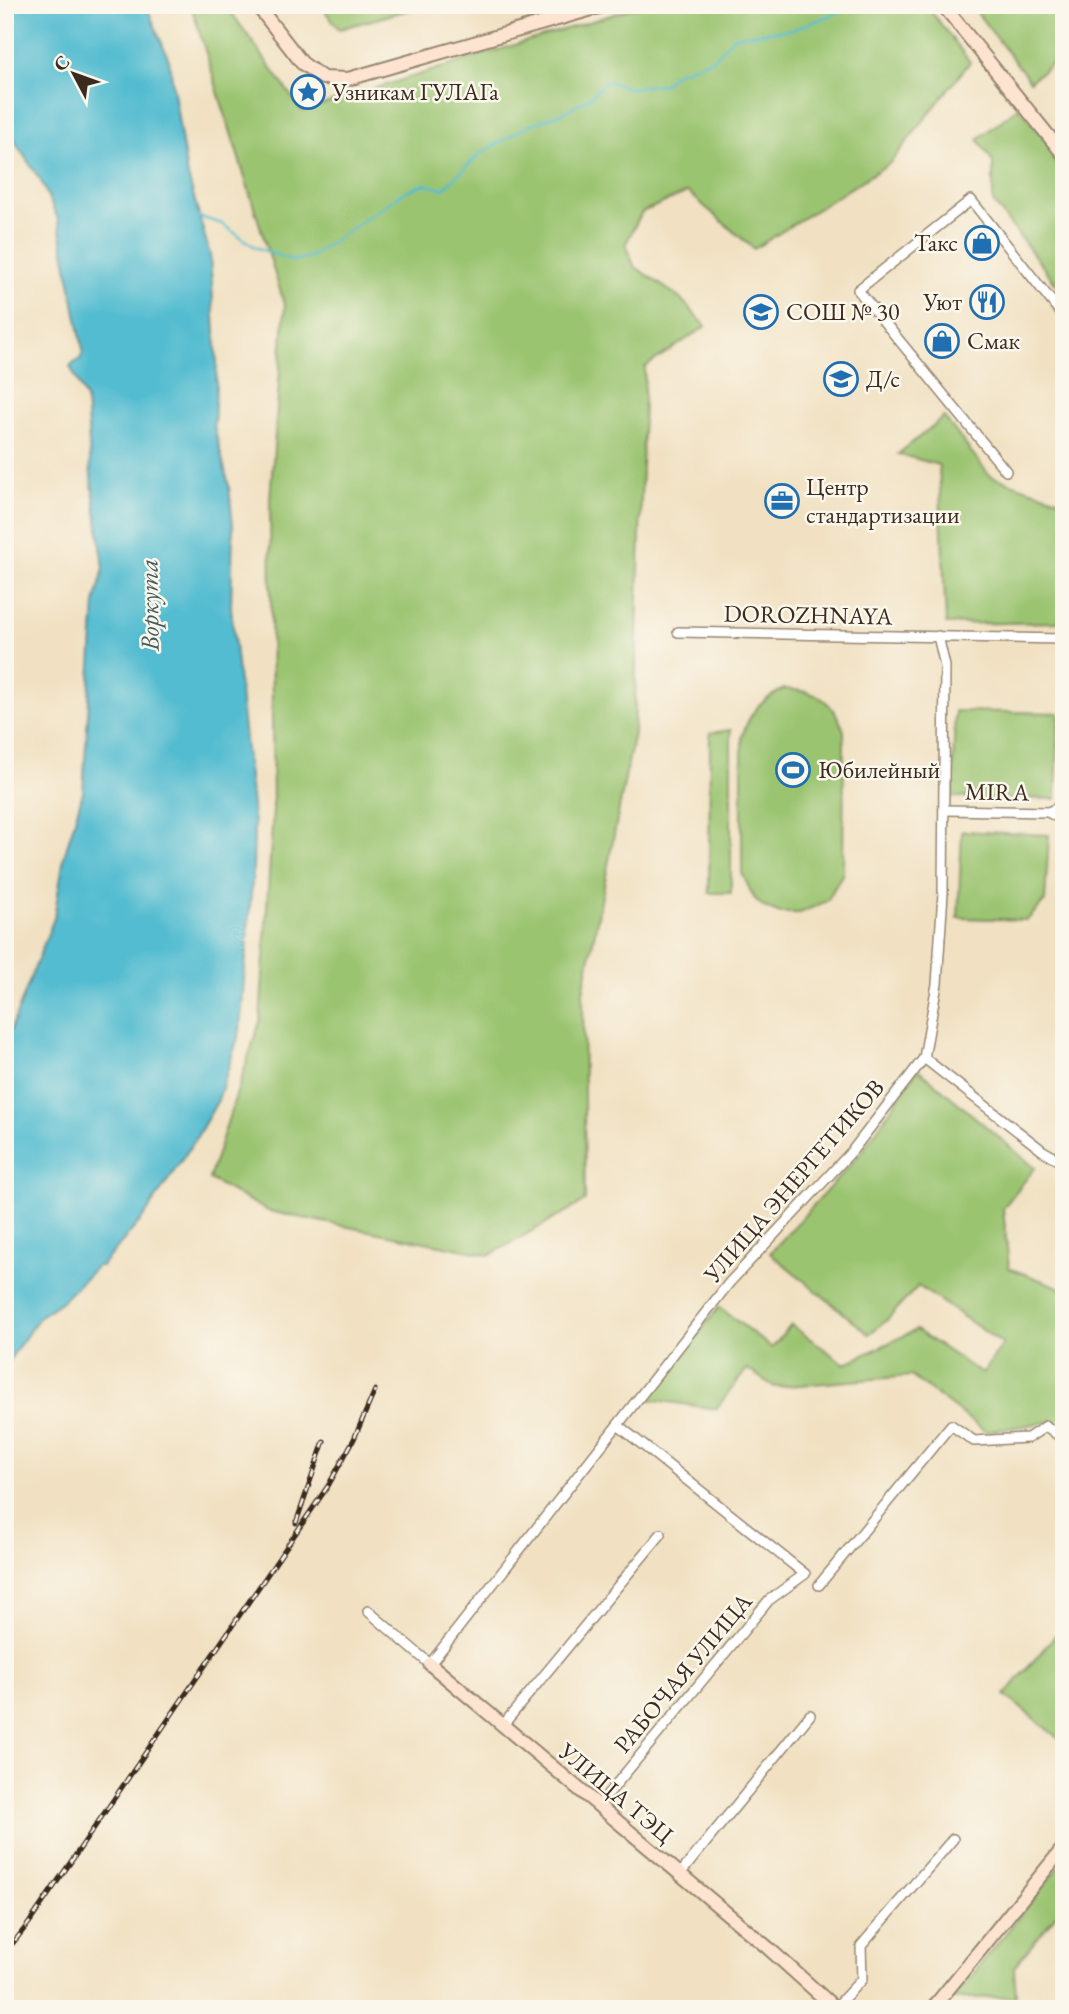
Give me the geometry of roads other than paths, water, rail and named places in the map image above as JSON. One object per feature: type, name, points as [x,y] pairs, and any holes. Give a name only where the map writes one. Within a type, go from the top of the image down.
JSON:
[{"type":"street","points":[[257,5],[302,63],[323,78],[348,79],[606,5]]},
{"type":"street","points":[[943,5],[1064,155]]},
{"type":"street","points":[[1006,471],[858,290],[971,200],[1064,317]]},
{"type":"street","name":"DOROZHNAYA","points":[[678,632],[1064,639]]},
{"type":"street","name":"УЛИЦА ЭНЕРГЕТИКОВ","points":[[430,1664],[620,1426],[729,1283],[852,1151],[924,1058],[937,984],[944,810],[945,666],[938,636]]},
{"type":"street","name":"MIRA","points":[[944,810],[1048,812],[1064,805]]},
{"type":"street","name":"MIRA","points":[[1048,812],[1064,821]]},
{"type":"street","points":[[924,1058],[1044,1151],[1064,1163]]},
{"type":"street","points":[[819,1585],[951,1425],[974,1441],[1028,1438],[1046,1426],[1064,1440]]},
{"type":"street","name":"РАБОЧАЯ УЛИЦА","points":[[598,1805],[769,1600],[806,1574],[620,1426]]},
{"type":"street","points":[[503,1725],[661,1534]]},
{"type":"street","name":"УЛИЦА ТЭЦ","points":[[368,1611],[680,1874],[835,2009]]},
{"type":"street","points":[[680,1874],[810,1715]]},
{"type":"street","points":[[835,2009],[862,1979],[861,1946],[953,1839]]},
{"type":"street","points":[[932,2009],[1064,1847]]},
{"type":"water","name":"Воркута","points":[[5,5],[146,5],[169,60],[186,169],[210,255],[217,362],[214,427],[229,486],[233,527],[231,607],[254,825],[240,1031],[218,1100],[143,1218],[101,1266],[97,1266],[62,1301],[40,1316],[5,1366],[5,1044],[54,918],[64,857],[83,792],[95,603],[104,568],[91,476],[86,399],[70,366],[81,358],[83,350],[58,219],[41,181],[17,145],[5,112]]},
{"type":"waterway","points":[[197,216],[222,224],[255,247],[293,261],[312,256],[406,191],[425,184],[443,189],[480,154],[531,124],[561,114],[589,98],[606,81],[628,88],[664,84],[675,73],[715,58],[734,36],[794,29],[858,5]]},
{"type":"railway","points":[[5,1953],[29,1923],[328,1486],[354,1439],[375,1390]]},
{"type":"railway","points":[[296,1523],[324,1441]]},
{"type":"place","name":"Узникам ГУЛАГа","points":[[308,92]]},
{"type":"place","name":"Такс","points":[[982,243]]},
{"type":"place","name":"Уют","points":[[987,302]]},
{"type":"place","name":"СОШ № 30","points":[[761,312]]},
{"type":"place","name":"Смак","points":[[942,341]]},
{"type":"place","name":"Д/с","points":[[841,379]]},
{"type":"place","name":"Центр стандартизации","points":[[782,501]]},
{"type":"place","name":"Юбилейный","points":[[793,770]]}]
